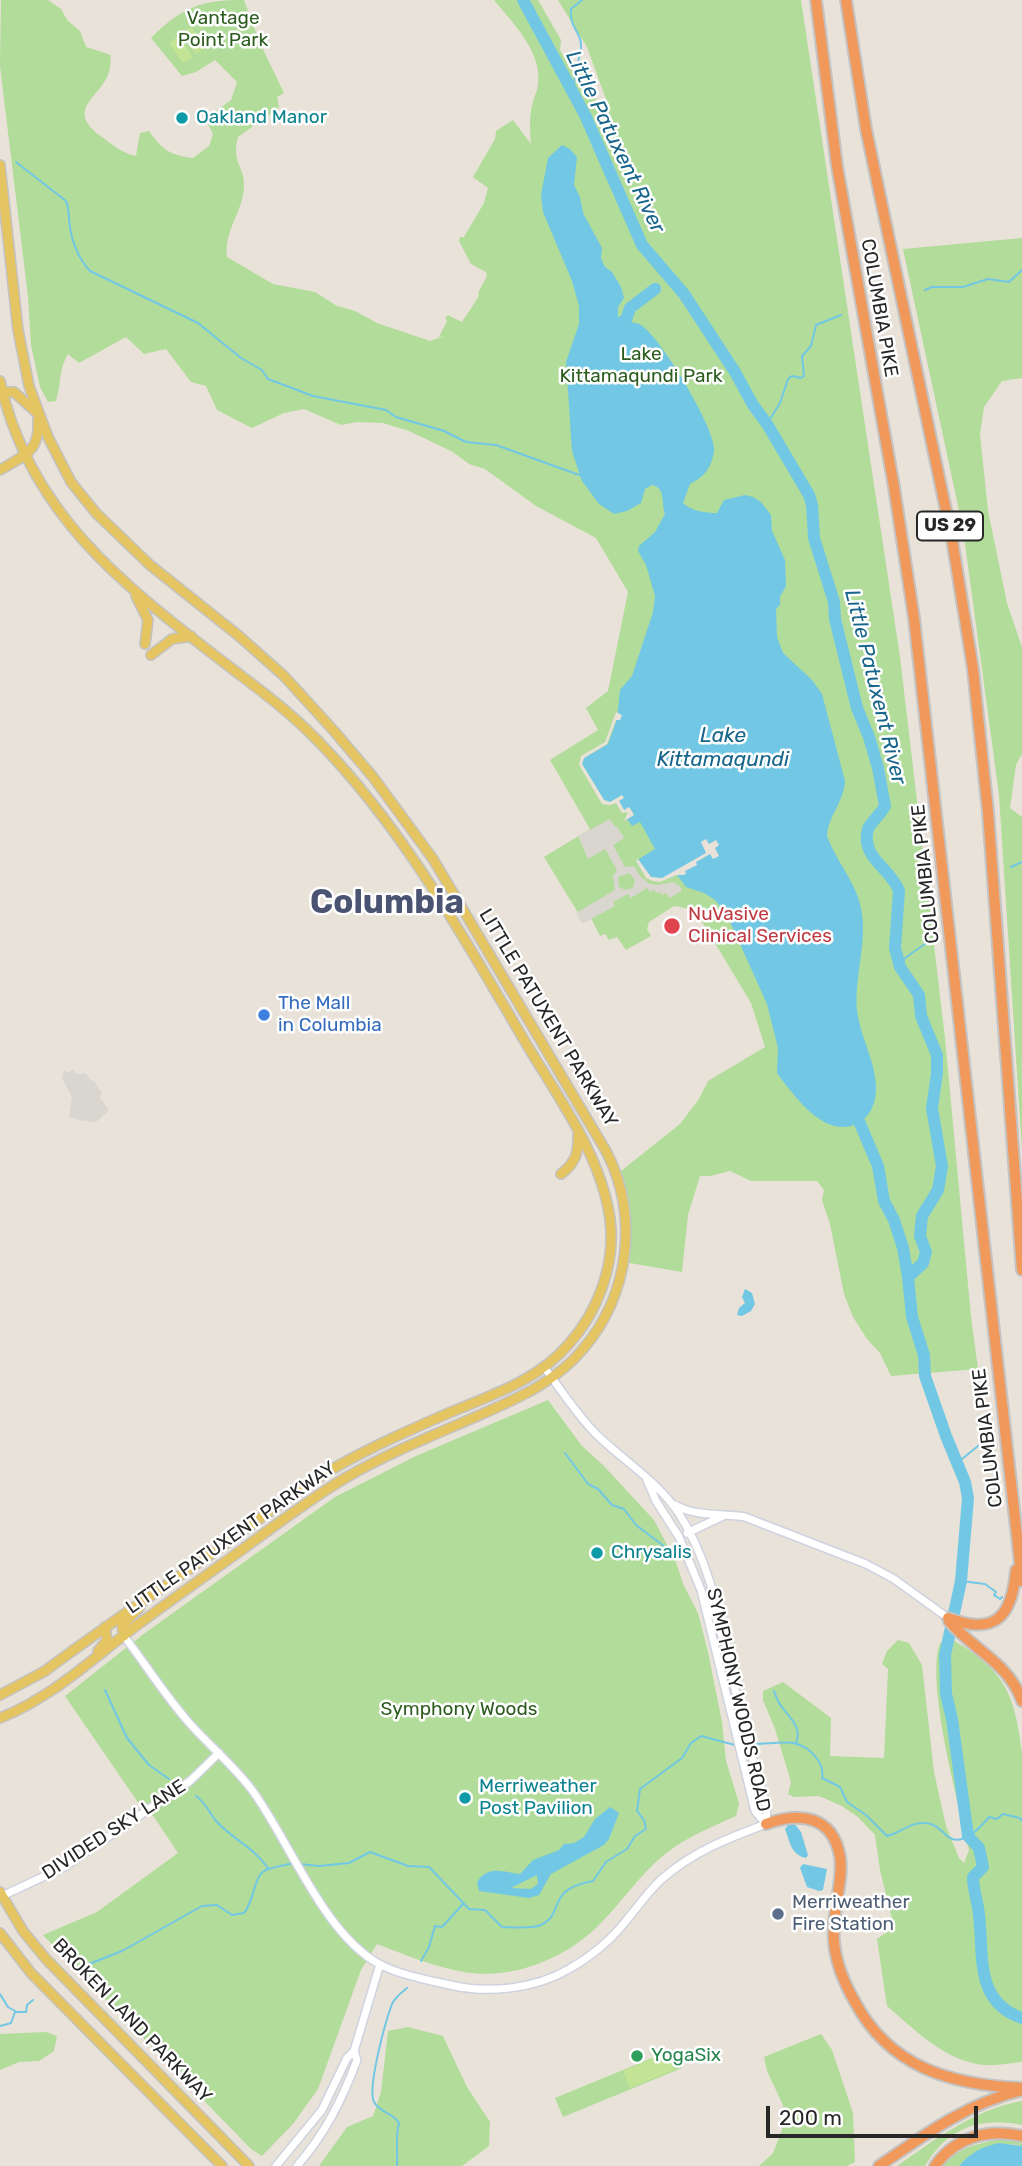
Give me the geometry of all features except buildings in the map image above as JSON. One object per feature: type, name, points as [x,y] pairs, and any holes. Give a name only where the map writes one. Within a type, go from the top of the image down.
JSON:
[{"type":"highway","name":"COLUMBIA PIKE","points":[[817,0],[837,166],[894,486],[914,618],[1022,1581]]},
{"type":"highway","name":"COLUMBIA PIKE","points":[[846,0],[866,130],[953,539],[973,669],[988,812],[1022,1270]]},
{"type":"highway","points":[[959,1627],[983,1625],[1006,1611],[1014,1593],[1018,1547]]},
{"type":"highway","points":[[948,1618],[1002,1667],[1014,1683],[1022,1701]]},
{"type":"highway","points":[[766,1825],[785,1817],[800,1816],[815,1821],[828,1830],[837,1843],[841,1859],[834,1941],[838,1962],[850,1994],[872,2029],[907,2060],[927,2070],[949,2078],[989,2086],[1022,2089]]},
{"type":"highway","points":[[879,2166],[954,2116],[1022,2089]]},
{"type":"highway","points":[[934,2166],[948,2151],[970,2138],[995,2132],[1022,2136]]},
{"type":"main road","name":"LITTLE PATUXENT PARKWAY","points":[[0,165],[22,359],[37,414],[71,482],[96,513],[150,565],[266,659],[334,731],[414,831],[606,1151],[620,1184],[626,1216],[622,1274],[610,1308],[582,1351],[552,1378],[503,1405],[400,1450],[349,1476],[302,1506],[164,1605],[36,1702],[0,1718]]},
{"type":"main road","name":"LITTLE PATUXENT PARKWAY","points":[[0,381],[1,392],[25,454],[50,498],[75,533],[131,589],[293,716],[320,743],[385,820],[440,900],[577,1130],[597,1167],[611,1226],[611,1247],[603,1286],[590,1314],[571,1342],[544,1367],[497,1393],[393,1438],[341,1464],[294,1493],[29,1682],[0,1695]]},
{"type":"main road","points":[[0,470],[37,443],[37,414],[19,396],[8,391],[1,392]]},
{"type":"main road","points":[[131,589],[148,620],[145,644]]},
{"type":"main road","points":[[150,655],[172,639],[191,636]]},
{"type":"main road","points":[[561,1174],[571,1166],[577,1153],[577,1130]]},
{"type":"main road","points":[[231,1557],[229,1551],[233,1538]]},
{"type":"main road","points":[[164,1605],[214,1563],[222,1546]]},
{"type":"main road","points":[[124,1636],[122,1626],[126,1620],[156,1591]]},
{"type":"main road","points":[[80,1670],[104,1644],[108,1635],[105,1627]]},
{"type":"main road","name":"BROKEN LAND PARKWAY","points":[[1,1894],[23,1931],[46,1959],[249,2166]]},
{"type":"main road","name":"BROKEN LAND PARKWAY","points":[[0,1933],[31,1973],[222,2166]]},
{"type":"street","name":"SYMPHONY WOODS ROAD","points":[[544,1367],[589,1427],[647,1480],[656,1485],[670,1501],[689,1532],[712,1584],[747,1737],[767,1808],[766,1825]]},
{"type":"street","name":"SYMPHONY WOODS ROAD","points":[[647,1480],[656,1501],[679,1537],[705,1603],[755,1811],[766,1825]]},
{"type":"street","points":[[670,1501],[694,1513],[745,1517],[866,1564],[894,1579],[948,1618]]},
{"type":"street","points":[[679,1537],[727,1514]]},
{"type":"street","points":[[710,1601],[718,1631],[726,1642]]},
{"type":"street","points":[[124,1636],[168,1698],[250,1787],[316,1894],[349,1941],[380,1964],[437,1982],[468,1989],[508,1988],[555,1976],[580,1962],[611,1937],[647,1895],[678,1866],[718,1842],[766,1825]]},
{"type":"street","name":"DIVIDED SKY LANE","points":[[1,1894],[64,1867],[190,1781],[219,1753]]},
{"type":"street","points":[[276,2166],[322,2110],[347,2058],[354,2052],[380,1964]]},
{"type":"street","points":[[297,2166],[319,2139],[335,2112],[357,2060],[354,2052]]},
{"type":"green space","name":"Lake Kittamaqundi Park","points":[[1,0],[48,0],[61,9],[67,20],[80,31],[86,47],[111,55],[110,70],[105,81],[85,111],[91,127],[102,137],[122,151],[136,156],[140,133],[149,131],[167,151],[193,158],[209,146],[213,134],[207,122],[212,114],[231,100],[237,82],[215,60],[196,72],[182,76],[151,38],[162,27],[193,7],[244,0],[259,41],[284,93],[277,97],[279,108],[238,137],[236,153],[244,186],[241,205],[228,238],[227,257],[273,284],[315,292],[337,306],[430,341],[444,336],[439,337],[448,315],[462,322],[479,296],[487,276],[486,272],[471,264],[459,241],[484,203],[488,188],[473,177],[495,139],[496,131],[513,120],[531,144],[530,116],[538,85],[536,61],[525,39],[494,0],[538,0],[561,40],[560,50],[570,67],[582,71],[588,78],[596,101],[607,102],[587,47],[558,0],[801,0],[900,657],[945,1038],[978,1369],[891,1376],[880,1353],[853,1317],[844,1294],[830,1224],[822,1200],[824,1190],[817,1181],[751,1181],[730,1171],[700,1176],[688,1215],[682,1272],[624,1262],[621,1171],[680,1124],[699,1099],[708,1081],[765,1047],[751,1003],[695,910],[674,906],[649,922],[647,929],[651,936],[626,950],[617,937],[609,940],[605,934],[600,936],[592,920],[577,911],[544,857],[590,829],[550,760],[598,730],[586,708],[608,691],[628,592],[596,538],[536,506],[485,469],[469,464],[453,452],[409,431],[383,423],[357,422],[341,425],[304,409],[284,413],[252,428],[217,410],[206,386],[191,382],[166,349],[144,354],[126,337],[79,363],[68,354],[56,401],[48,402],[40,387],[31,345],[28,297],[0,66]]},
{"type":"green space","points":[[191,27],[205,48],[196,54],[181,34]]},
{"type":"green space","points":[[178,36],[193,57],[183,63],[169,43]]},
{"type":"green space","points":[[1022,238],[1022,378],[1002,381],[984,407],[980,434],[988,511],[1007,603],[1022,647],[1022,754],[1016,765],[1010,808],[1022,817],[1022,1150],[999,795],[963,529],[903,249]]},
{"type":"green space","name":"Symphony Woods","points":[[548,1400],[582,1446],[654,1520],[676,1562],[683,1584],[698,1613],[708,1652],[722,1722],[726,1761],[739,1803],[736,1816],[673,1848],[647,1871],[596,1928],[568,1950],[535,1965],[500,1973],[464,1972],[431,1964],[377,1944],[361,1970],[318,2089],[293,2124],[262,2156],[251,2149],[43,1935],[97,1912],[178,1853],[154,1817],[139,1804],[65,1696],[145,1633],[335,1497],[416,1456]]},
{"type":"green space","points":[[898,1640],[909,1643],[922,1665],[934,1772],[946,1826],[959,1858],[964,1863],[969,1850],[940,1714],[937,1661],[940,1643],[953,1640],[985,1662],[1004,1686],[1016,1715],[1022,1753],[1022,2062],[984,2065],[956,2057],[931,2043],[887,2006],[877,1939],[894,1927],[880,1870],[875,1835],[858,1817],[842,1806],[819,1796],[794,1797],[788,1794],[791,1782],[763,1700],[763,1691],[783,1682],[831,1718],[830,1756],[884,1758],[888,1669],[882,1664],[887,1651]]},
{"type":"green space","points":[[408,2027],[443,2036],[467,2087],[490,2122],[489,2146],[462,2166],[319,2166],[347,2127],[373,2116],[381,2092],[388,2031]]},
{"type":"green space","points":[[46,2032],[57,2036],[54,2051],[39,2061],[19,2062],[0,2070],[0,2034]]},
{"type":"green space","points":[[821,2034],[832,2050],[853,2113],[855,2162],[847,2166],[759,2166],[773,2153],[782,2130],[783,2105],[767,2071],[764,2057]]},
{"type":"green space","points":[[674,2049],[682,2068],[563,2117],[555,2098]]},
{"type":"green space","points":[[667,2053],[674,2070],[630,2088],[623,2071]]},
{"type":"green space","points":[[1022,2101],[1022,2125],[992,2122],[966,2128],[944,2142],[925,2166],[897,2166],[972,2118]]},
{"type":"green space","points":[[1001,2139],[1022,2142],[1022,2146],[1004,2144],[987,2147],[972,2154],[959,2166],[942,2166],[961,2151]]},
{"type":"shaded area","points":[[610,819],[624,838],[613,845],[625,867],[634,866],[640,876],[650,884],[673,882],[679,885],[682,891],[669,898],[666,893],[662,895],[654,890],[650,892],[647,888],[631,898],[628,894],[613,902],[615,906],[582,924],[576,913],[615,890],[613,876],[617,870],[605,849],[588,859],[578,836]],"holes":[[[629,873],[635,880],[633,888],[625,890],[619,887],[618,877]]]},
{"type":"shaded area","points":[[64,1070],[68,1073],[73,1070],[76,1074],[86,1073],[102,1093],[100,1098],[109,1110],[96,1122],[69,1117],[72,1097],[62,1078]]},
{"type":"water","name":"Lake Kittamaqundi","points":[[562,145],[577,157],[574,185],[583,213],[602,248],[601,258],[605,267],[612,272],[621,287],[624,298],[618,307],[618,324],[639,324],[659,344],[696,403],[712,440],[714,451],[711,463],[700,478],[690,484],[683,503],[699,511],[717,513],[724,500],[745,495],[753,497],[761,502],[771,515],[772,531],[785,560],[786,586],[776,609],[777,637],[783,653],[812,680],[822,694],[845,781],[827,836],[855,889],[863,921],[857,1010],[873,1069],[876,1093],[868,1115],[849,1126],[824,1122],[813,1114],[777,1073],[778,1048],[767,1004],[727,915],[715,900],[686,887],[677,875],[657,881],[644,874],[636,861],[655,849],[640,822],[632,826],[627,819],[634,815],[630,808],[624,810],[619,801],[622,796],[610,802],[604,800],[582,764],[584,758],[608,744],[617,719],[620,690],[632,676],[653,612],[655,596],[646,565],[638,551],[639,546],[655,532],[665,514],[661,493],[652,485],[645,489],[641,503],[627,511],[614,514],[599,504],[582,481],[572,451],[566,362],[579,324],[579,306],[572,281],[543,212],[541,195],[548,158]]},
{"type":"water","points":[[745,1289],[752,1293],[755,1304],[751,1311],[742,1316],[737,1315],[739,1308],[745,1303],[742,1297]]},
{"type":"water","points":[[610,1807],[619,1813],[604,1845],[551,1874],[539,1895],[529,1898],[479,1891],[477,1882],[482,1876],[492,1871],[520,1874],[533,1860],[584,1837],[595,1819]],"holes":[[[537,1875],[538,1884],[531,1889],[511,1888]]]},
{"type":"water","points":[[794,1823],[801,1832],[808,1855],[806,1858],[794,1851],[788,1839],[785,1829]]},
{"type":"water","points":[[803,1864],[827,1869],[823,1890],[807,1887],[800,1868]]},
{"type":"water","points":[[999,2143],[1022,2146],[1022,2166],[959,2166],[977,2151]]},
{"type":"pier","points":[[616,712],[622,715],[620,720],[616,720],[607,744],[584,758],[582,764],[604,800],[610,802],[622,795],[624,798],[619,801],[624,810],[629,807],[634,815],[624,821],[628,812],[622,813],[616,803],[602,804],[579,765],[581,756],[605,742]]},
{"type":"pier","points":[[706,839],[709,844],[716,840],[719,845],[715,848],[719,856],[713,859],[710,854],[696,862],[697,865],[683,875],[660,882],[653,881],[646,878],[636,861],[638,859],[651,877],[662,878],[706,853],[701,842]]},
{"type":"waterway","name":"Little Patuxent River","points":[[523,0],[585,115],[642,245],[684,294],[735,372],[809,495],[814,538],[834,602],[835,619],[857,708],[878,768],[885,806],[868,829],[868,848],[899,891],[895,948],[900,967],[919,995],[921,1016],[937,1055],[932,1108],[942,1166],[938,1190],[922,1216],[920,1236],[926,1252],[923,1263],[908,1277],[912,1317],[924,1355],[925,1376],[965,1482],[968,1498],[961,1581],[945,1655],[946,1694],[952,1719],[968,1836],[979,1848],[983,1867],[973,1877],[984,1975],[996,2001],[1007,2011],[1022,2018]]},
{"type":"waterway","points":[[572,91],[581,41],[572,21],[571,9],[582,0]]},
{"type":"waterway","points":[[16,162],[66,201],[75,246],[90,271],[198,323],[241,358],[262,370],[268,379],[313,396],[386,410],[396,417],[444,431],[466,442],[496,445],[582,476]]},
{"type":"waterway","points":[[925,290],[932,287],[963,287],[988,279],[1009,282],[1022,270]]},
{"type":"waterway","points":[[623,339],[617,324],[626,320],[630,308],[655,289]]},
{"type":"waterway","points":[[767,424],[780,403],[788,379],[792,376],[804,376],[802,356],[811,346],[816,325],[841,315]]},
{"type":"waterway","points":[[1011,867],[1022,862]]},
{"type":"waterway","points":[[900,967],[905,958],[932,939]]},
{"type":"waterway","points":[[853,1107],[878,1166],[884,1201],[894,1220],[903,1248],[908,1277]]},
{"type":"waterway","points":[[957,1463],[988,1438]]},
{"type":"waterway","points":[[565,1453],[588,1484],[598,1489],[612,1505],[624,1509],[636,1525],[673,1553]]},
{"type":"waterway","points":[[961,1581],[985,1584],[996,1592],[994,1595],[1000,1599],[1002,1597]]},
{"type":"waterway","points":[[105,1690],[127,1738],[149,1765],[169,1779]]},
{"type":"waterway","points":[[774,1691],[779,1704],[797,1728],[796,1744]]},
{"type":"waterway","points":[[299,1864],[319,1866],[349,1863],[370,1852],[408,1866],[429,1867],[469,1909],[485,1910],[502,1927],[541,1925],[553,1914],[558,1902],[568,1890],[593,1881],[606,1862],[627,1849],[635,1836],[646,1829],[644,1820],[637,1811],[640,1789],[682,1758],[691,1743],[701,1736],[735,1745]]},
{"type":"waterway","points":[[751,1744],[792,1743],[807,1749],[819,1762],[822,1778],[840,1787],[847,1802],[866,1815],[887,1836],[914,1824],[928,1823],[947,1836],[959,1840],[970,1835],[989,1817],[997,1819],[1003,1814],[1020,1818],[1022,1821]]},
{"type":"waterway","points":[[196,1796],[217,1822],[256,1854],[268,1868]]},
{"type":"waterway","points":[[84,1966],[122,1951],[202,1906],[217,1905],[232,1915],[244,1913],[262,1873],[293,1863]]},
{"type":"waterway","points":[[421,1961],[429,1947],[435,1926],[442,1927],[463,1904]]},
{"type":"waterway","points":[[397,2166],[399,2123],[374,2102],[373,2083],[378,2053],[392,2004],[407,1988]]},
{"type":"waterway","points":[[0,1994],[8,2007],[15,2011]]},
{"type":"waterway","points":[[0,2026],[11,2023],[15,2012],[26,2012],[27,2005],[33,2000]]},
{"type":"place","name":"Oakland Manor","points":[[182,118]]},
{"type":"place","name":"NuVasive Clinical Services","points":[[672,926]]},
{"type":"place","name":"The Mall in Columbia","points":[[264,1015]]},
{"type":"place","name":"Chrysalis","points":[[597,1553]]},
{"type":"place","name":"Merriweather Post Pavilion","points":[[465,1798]]},
{"type":"place","name":"Merriweather Fire Station","points":[[778,1914]]},
{"type":"place","name":"YogaSix","points":[[637,2056]]},
{"type":"district","name":"Columbia","points":[[387,903]]},
{"type":"park label","name":"Vantage Point Park","points":[[223,30]]}]
